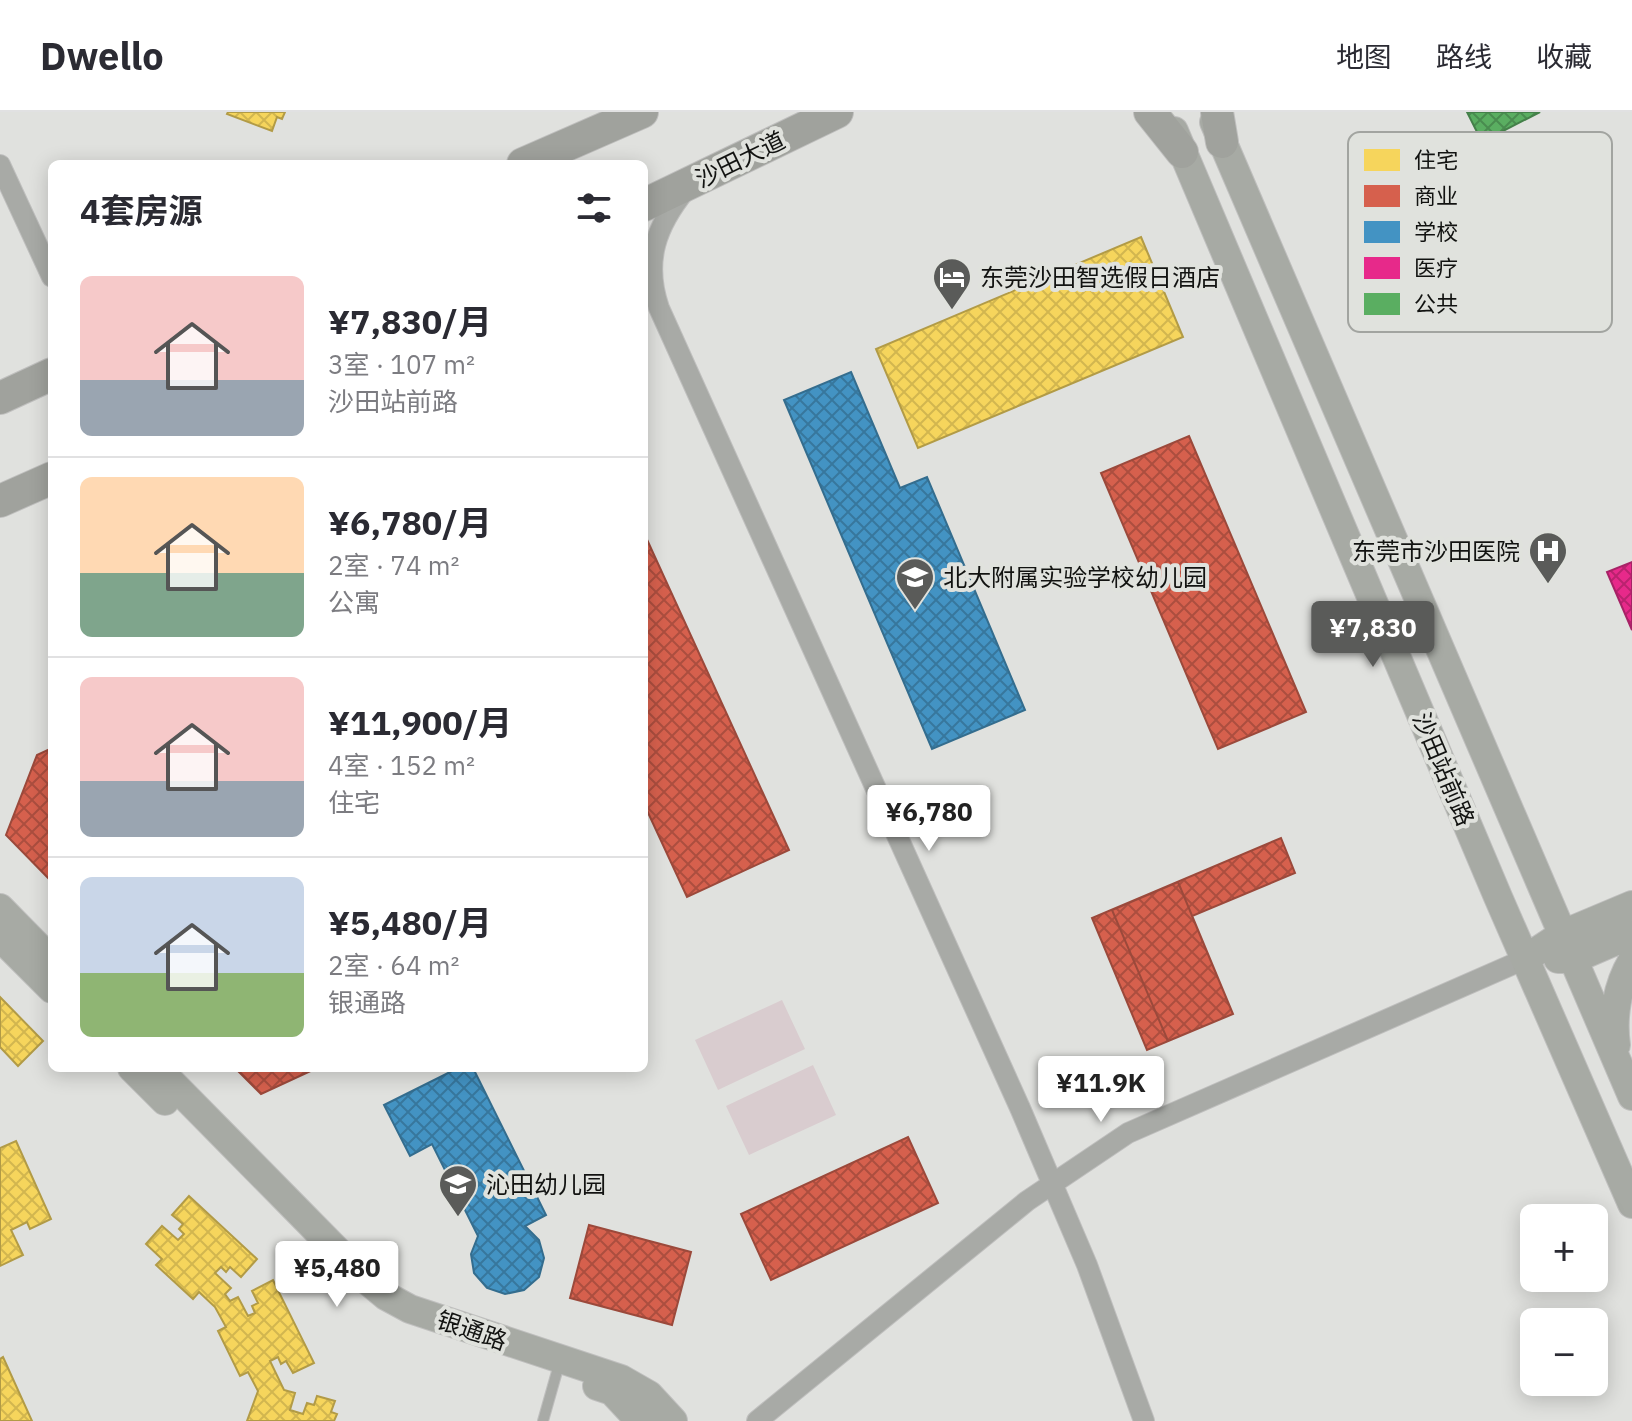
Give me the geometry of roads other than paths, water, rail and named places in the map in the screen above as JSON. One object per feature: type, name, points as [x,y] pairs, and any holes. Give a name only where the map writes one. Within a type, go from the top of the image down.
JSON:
[{"type":"main road","points":[[532,160],[642,112]]},
{"type":"main road","name":"沙田大道","points":[[648,203],[837,112]]},
{"type":"main road","points":[[1150,112],[1182,152]]},
{"type":"main road","points":[[0,398],[48,376]]},
{"type":"main road","points":[[0,501],[48,480]]},
{"type":"street","name":"沙田站前路","points":[[1165,112],[1632,1204]]},
{"type":"street","name":"沙田站前路","points":[[1209,112],[1220,127],[1632,1096]]},
{"type":"street","points":[[0,165],[48,268]]},
{"type":"street","points":[[691,182],[667,213],[656,236],[651,301],[1052,1183],[1087,1265],[1144,1421]]},
{"type":"street","points":[[1569,946],[1632,905]]},
{"type":"street","points":[[0,908],[48,957]]},
{"type":"street","points":[[757,1421],[1052,1183],[1128,1133],[1525,959],[1569,946],[1632,934]]},
{"type":"street","points":[[0,937],[48,985]]},
{"type":"street","points":[[1618,1062],[1614,1031],[1617,999],[1632,961]]},
{"type":"street","name":"银通路","points":[[136,1072],[375,1308],[405,1323],[559,1366],[621,1379],[649,1395],[673,1421]]},
{"type":"street","name":"银通路","points":[[161,1072],[362,1276],[386,1296],[410,1309],[559,1366],[612,1391],[640,1421]]},
{"type":"lane","points":[[543,1421],[559,1366]]},
{"type":"place","name":"东莞沙田智选假日酒店","points":[[952,311]]},
{"type":"place","name":"东莞市沙田医院","points":[[1548,585]]},
{"type":"place","name":"北大附属实验学校幼儿园","points":[[915,611]]},
{"type":"place","name":"沁田幼儿园","points":[[458,1218]]}]
